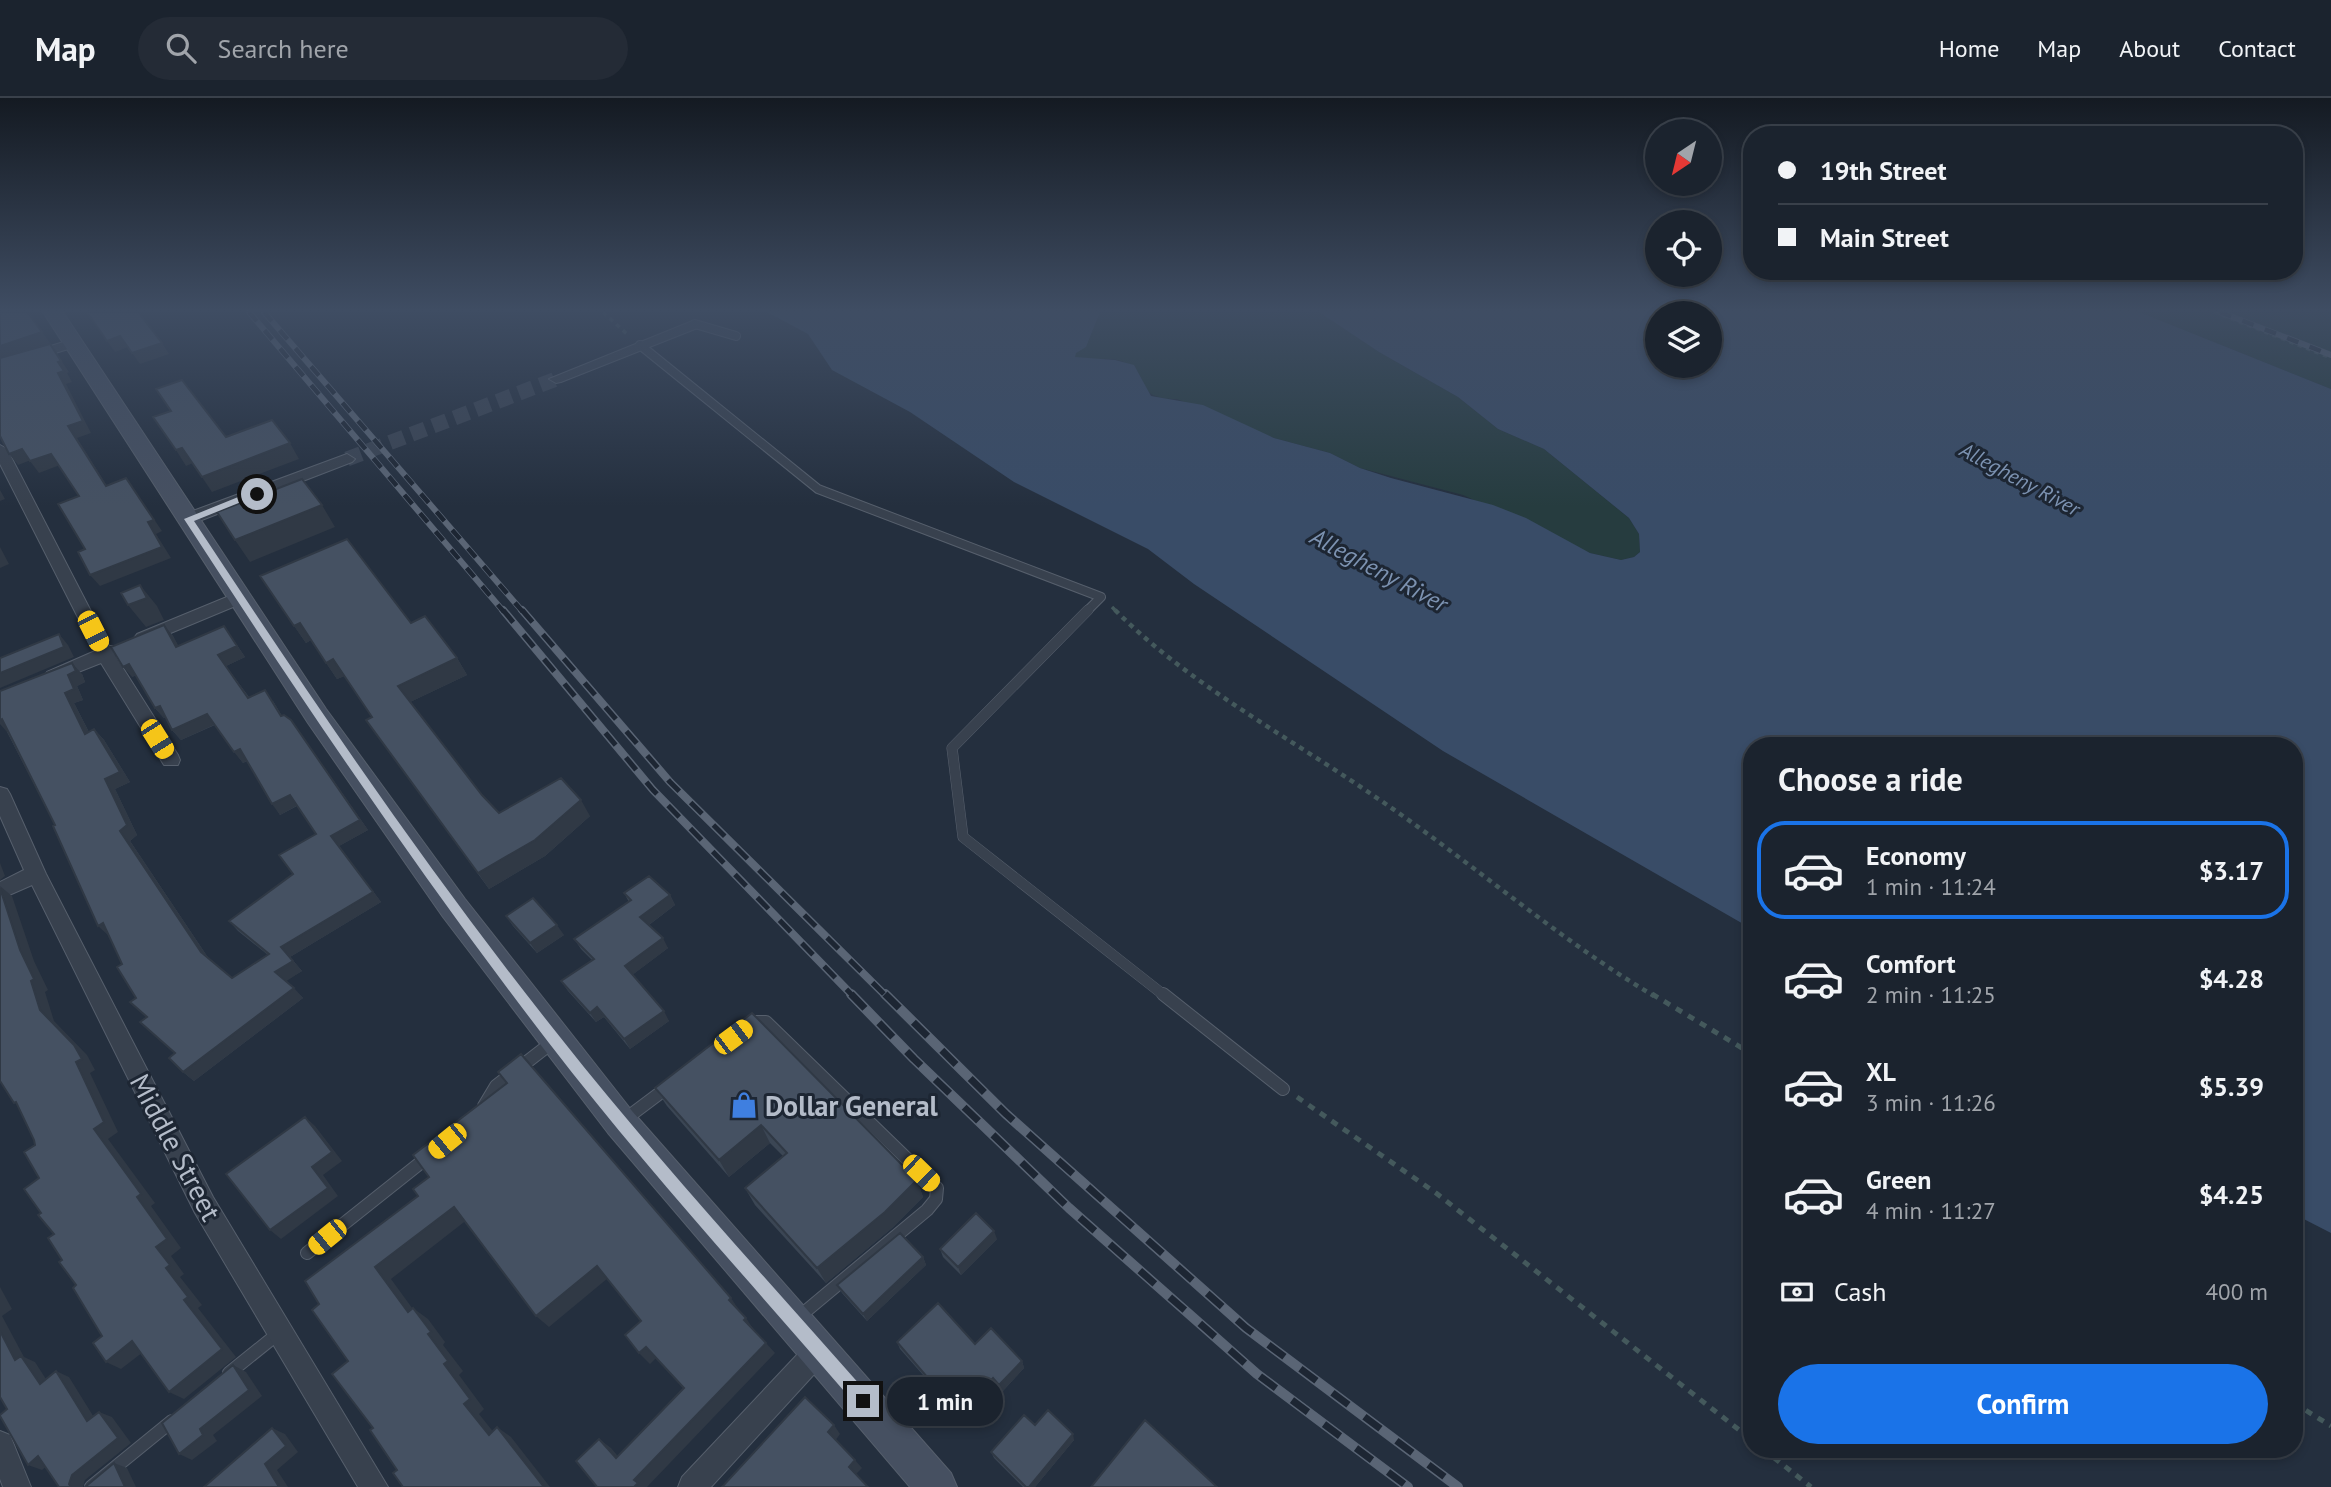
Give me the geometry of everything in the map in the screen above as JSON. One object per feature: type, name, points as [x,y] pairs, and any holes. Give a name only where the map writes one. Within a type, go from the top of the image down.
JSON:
[{"type":"main road","points":[[95,377],[317,716],[454,908],[554,1040],[620,1122],[795,1320],[937,1487]]},
{"type":"street","points":[[556,379],[561,377]]},
{"type":"street","points":[[0,449],[105,654],[170,761]]},
{"type":"street","points":[[188,519],[347,459]]},
{"type":"street","points":[[35,683],[239,598]]},
{"type":"street","name":"Middle Street","points":[[0,794],[36,874],[204,1205],[374,1487]]},
{"type":"street","points":[[0,891],[36,874]]},
{"type":"street","points":[[692,1487],[819,1350]]},
{"type":"street","points":[[0,1445],[18,1487]]},
{"type":"lane","points":[[679,377],[818,489],[1101,597],[952,748],[963,837],[1283,1089]]},
{"type":"lane","points":[[743,1030],[753,1022],[766,1022],[937,1188],[936,1199],[927,1209],[795,1320]]},
{"type":"lane","points":[[474,1117],[496,1086],[554,1040]]},
{"type":"lane","points":[[620,1122],[683,1075]]},
{"type":"lane","points":[[307,1253],[435,1150]]},
{"type":"lane","points":[[220,1381],[280,1332]]},
{"type":"lane","points":[[91,1487],[187,1408]]},
{"type":"path","points":[[1101,597],[1141,636],[1184,670],[1376,797],[1606,967],[1743,1049]]},
{"type":"path","points":[[1283,1089],[1312,1105],[1436,1193],[1743,1433]]},
{"type":"path","points":[[2303,1409],[2331,1426]]},
{"type":"path","points":[[1774,1458],[1811,1487]]},
{"type":"green space","points":[[1140,377],[1423,377],[1458,397],[1498,429],[1544,449],[1629,518],[1639,534],[1640,552],[1634,557],[1621,560],[1590,553],[1463,495],[1360,468],[1330,453],[1274,438],[1177,399],[1153,395]]},
{"type":"green space","points":[[2301,377],[2331,377],[2331,389]]},
{"type":"water","name":"Allegheny River","points":[[845,377],[1140,377],[1151,396],[1203,405],[1274,438],[1330,453],[1360,468],[1493,505],[1526,518],[1590,553],[1621,560],[1634,557],[1640,552],[1639,534],[1629,518],[1544,449],[1498,429],[1458,397],[1423,377],[2301,377],[2331,389],[2331,1233],[2303,1219],[2303,737],[1743,737],[1743,924],[1443,751],[1194,584],[1148,549],[1014,482],[910,412]]},
{"type":"building","points":[[0,377],[60,377],[83,421],[68,426],[106,486],[126,478],[154,520],[148,522],[162,547],[90,575],[78,552],[85,549],[58,504],[79,496],[51,454],[30,461],[22,449],[9,454],[0,436]]},
{"type":"building","points":[[182,380],[226,437],[272,420],[290,443],[202,477],[182,448],[176,450],[153,417],[171,411],[156,389]]},
{"type":"building","points":[[302,479],[322,505],[235,540],[217,512]]},
{"type":"building","points":[[347,539],[411,623],[425,616],[457,658],[398,686],[482,795],[499,813],[561,778],[581,800],[535,840],[478,873],[366,720],[372,717],[333,659],[326,663],[300,623],[294,626],[260,576]]},
{"type":"building","points":[[140,585],[147,598],[128,605],[121,593]]},
{"type":"building","points":[[164,625],[176,647],[224,626],[237,646],[218,655],[248,698],[265,690],[281,716],[291,720],[360,820],[331,836],[373,892],[281,947],[293,961],[275,972],[294,988],[183,1072],[169,1058],[175,1053],[140,1022],[147,1017],[130,1002],[136,998],[117,967],[122,964],[103,923],[98,926],[53,826],[55,825],[2,719],[0,720],[0,691],[72,663],[76,671],[68,675],[74,689],[65,693],[85,734],[94,729],[120,772],[105,779],[127,825],[120,831],[201,952],[232,978],[269,954],[229,921],[293,874],[279,855],[316,834],[290,795],[272,804],[240,749],[234,752],[207,714],[172,730],[160,706],[155,708],[129,664],[123,667],[111,647]]},
{"type":"building","points":[[59,634],[64,647],[0,673],[0,658]]},
{"type":"building","points":[[649,876],[670,895],[640,917],[663,938],[625,966],[664,1011],[624,1039],[597,1007],[590,1013],[561,981],[594,959],[574,939],[631,900],[624,893]]},
{"type":"building","points":[[0,888],[20,950],[34,979],[31,981],[40,1010],[74,1045],[82,1059],[76,1062],[104,1122],[94,1129],[141,1194],[137,1197],[167,1239],[156,1247],[170,1265],[166,1268],[188,1297],[184,1300],[222,1349],[169,1392],[132,1341],[106,1362],[93,1343],[102,1336],[73,1288],[76,1285],[59,1262],[62,1260],[48,1238],[54,1234],[38,1215],[41,1213],[24,1189],[39,1178],[24,1152],[35,1145],[34,1140],[16,1102],[14,1103],[0,1081]]},
{"type":"building","points":[[533,898],[557,925],[530,943],[506,916]]},
{"type":"building","points":[[752,1013],[917,1180],[885,1212],[817,1268],[745,1188],[787,1153],[761,1125],[719,1160],[655,1088]]},
{"type":"building","points":[[521,1054],[731,1298],[729,1300],[746,1318],[744,1320],[766,1343],[634,1480],[638,1483],[634,1487],[597,1487],[576,1461],[599,1439],[616,1458],[684,1388],[646,1347],[639,1353],[625,1335],[641,1321],[597,1266],[536,1316],[454,1207],[375,1267],[408,1312],[413,1308],[431,1332],[428,1334],[448,1361],[444,1364],[470,1399],[464,1404],[489,1435],[497,1427],[544,1487],[403,1487],[393,1473],[397,1470],[370,1430],[373,1428],[332,1374],[348,1361],[312,1310],[319,1304],[305,1281],[418,1196],[413,1189],[429,1177],[413,1155],[507,1083],[498,1072]]},
{"type":"building","points":[[305,1117],[332,1152],[312,1167],[328,1188],[270,1230],[226,1174]]},
{"type":"building","points":[[976,1213],[994,1231],[958,1267],[940,1249]]},
{"type":"building","points":[[900,1233],[923,1257],[863,1314],[837,1285]]},
{"type":"building","points":[[938,1303],[975,1344],[991,1328],[1022,1361],[999,1385],[993,1378],[953,1420],[933,1399],[940,1392],[897,1342]]},
{"type":"building","points":[[0,1331],[15,1360],[21,1356],[40,1384],[56,1371],[87,1421],[99,1412],[118,1438],[72,1475],[69,1484],[71,1487],[59,1487],[38,1456],[28,1465],[0,1416],[7,1409],[0,1397]]},
{"type":"building","points":[[233,1365],[249,1390],[200,1429],[203,1435],[179,1454],[162,1423]]},
{"type":"building","points":[[805,1397],[834,1425],[828,1432],[855,1460],[849,1467],[868,1487],[722,1487]]},
{"type":"building","points":[[1048,1410],[1073,1434],[1029,1487],[1026,1487],[991,1452],[1024,1415],[1035,1425]]},
{"type":"building","points":[[1145,1420],[1217,1487],[1091,1487]]},
{"type":"building","points":[[272,1428],[286,1446],[265,1464],[279,1487],[204,1487]]},
{"type":"building","points":[[114,1463],[125,1487],[85,1487]]},
{"type":"tunnel","points":[[347,459],[556,379]]},
{"type":"railway","points":[[304,377],[504,612]]},
{"type":"railway","points":[[320,377],[523,612]]},
{"type":"railway","points":[[503,610],[653,790],[853,996]]},
{"type":"railway","points":[[522,610],[670,782],[886,996]]},
{"type":"railway","points":[[851,994],[914,1059],[1069,1208],[1257,1374],[1408,1487]]},
{"type":"railway","points":[[885,994],[1006,1114],[1246,1328],[1458,1487]]},
{"type":"place","name":"Dollar General","points":[[744,1105]]},
{"type":"route","points":[[257,494],[188,519],[317,716],[454,908],[554,1040],[620,1122],[863,1401]]}]
